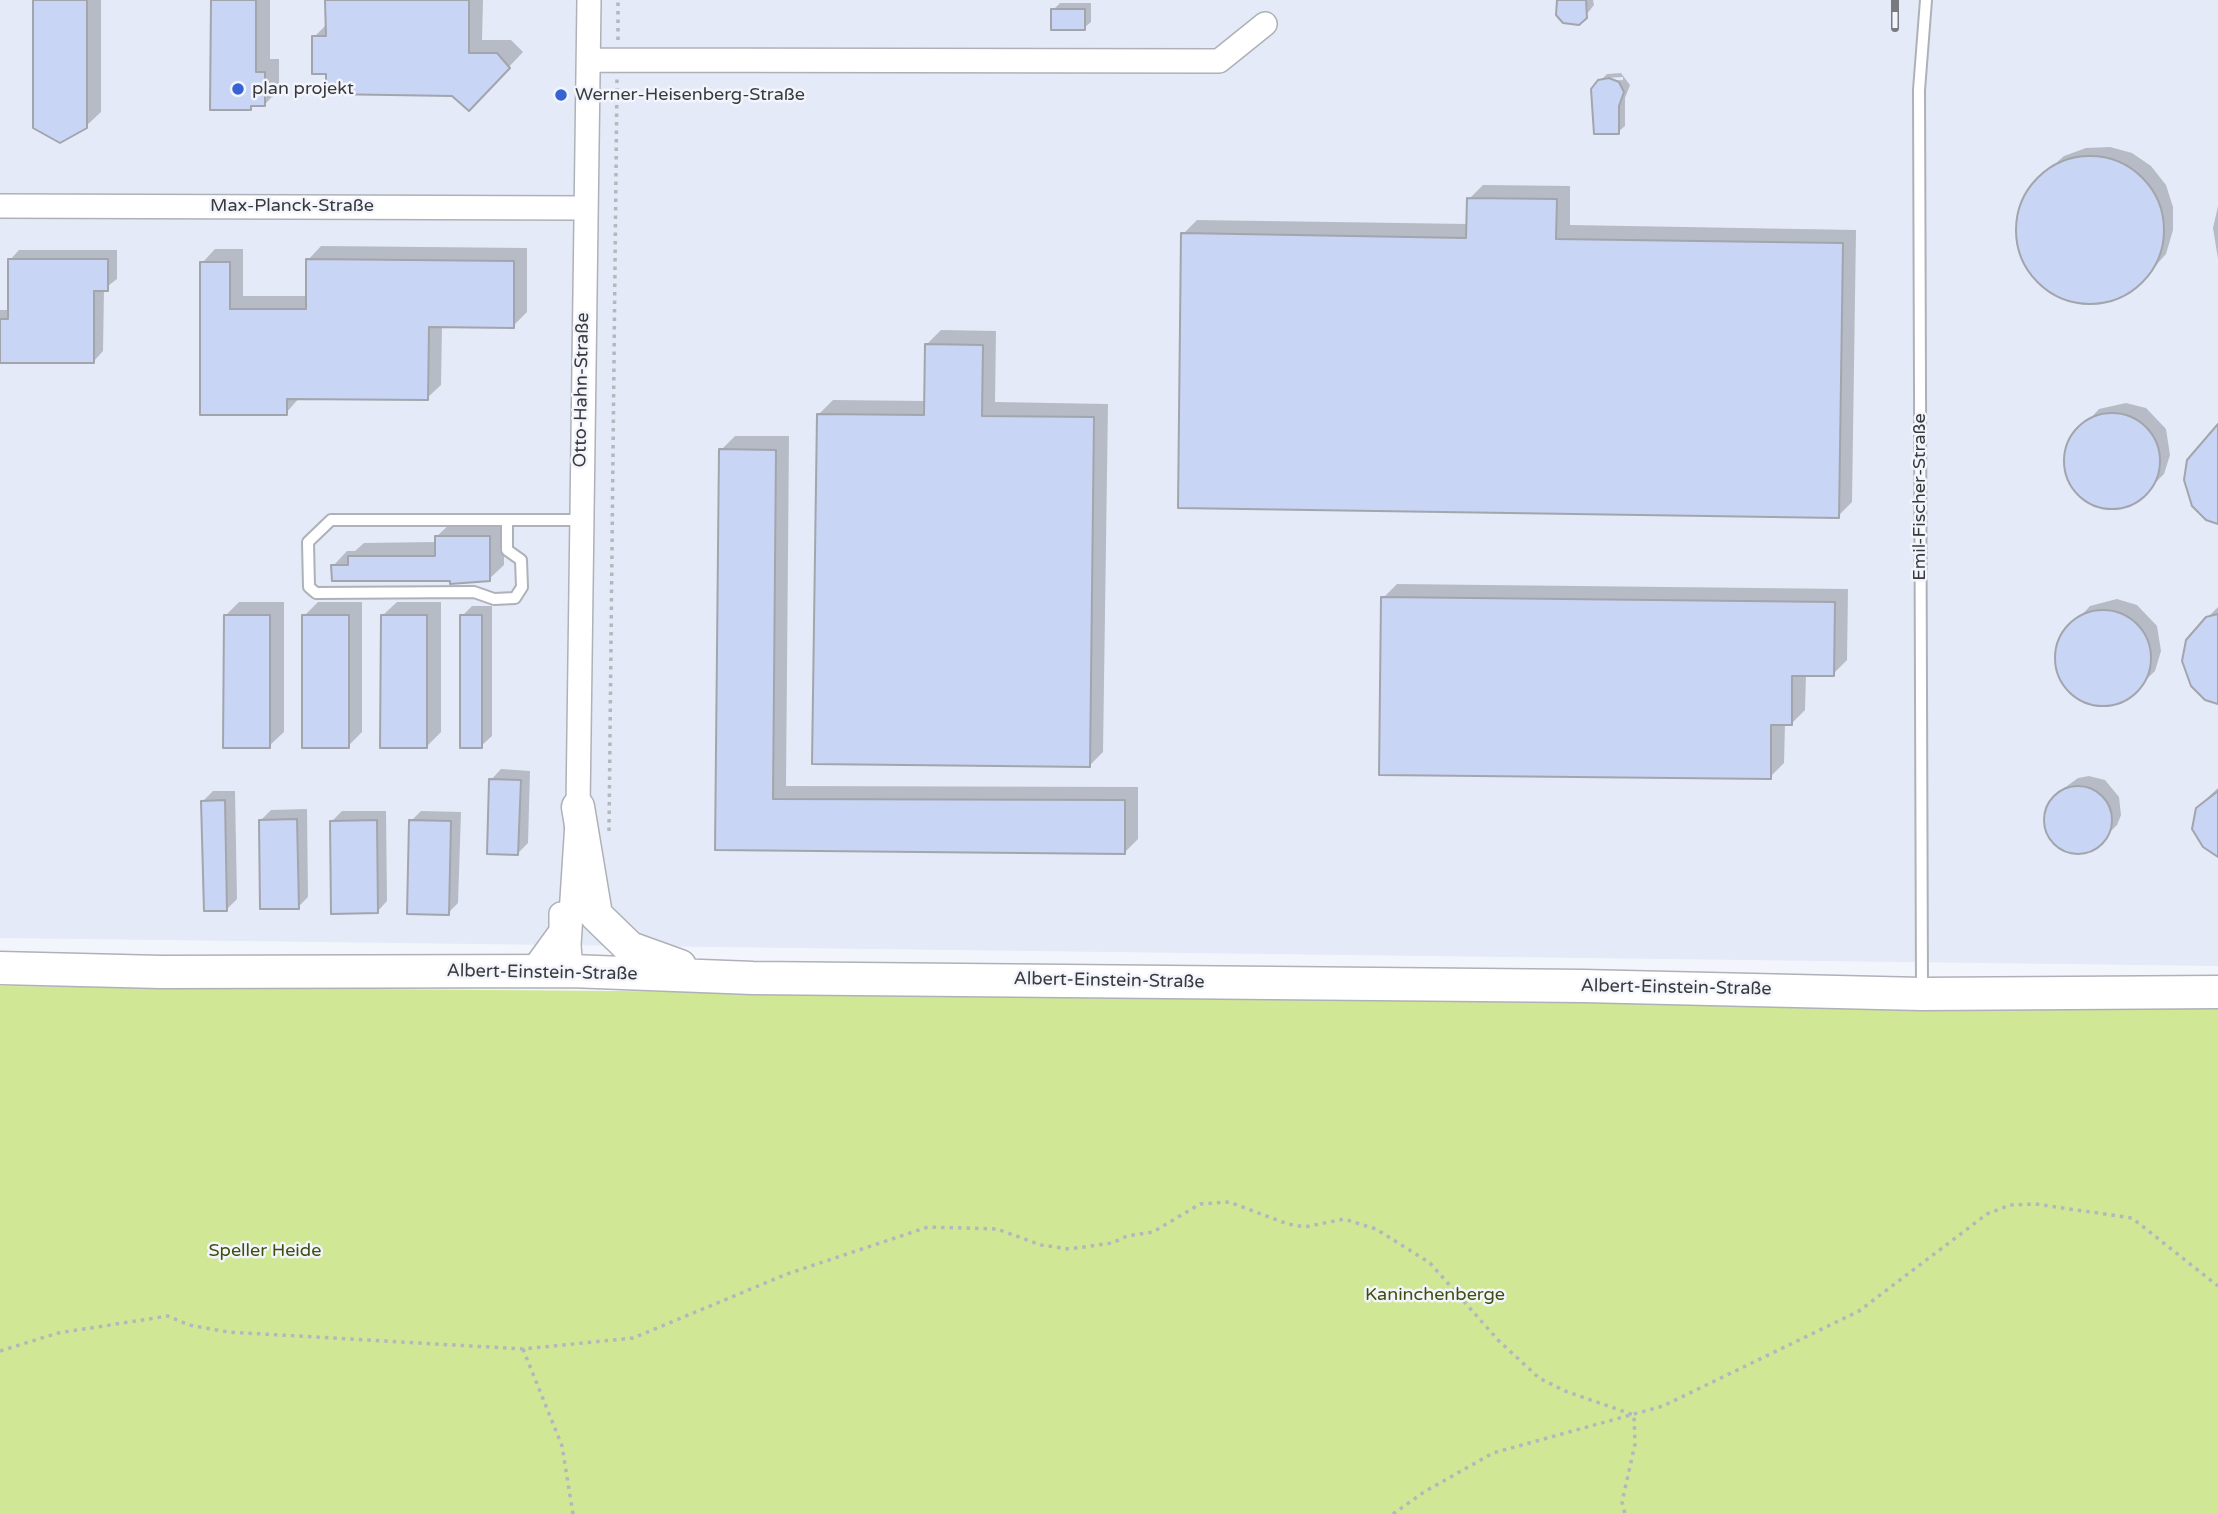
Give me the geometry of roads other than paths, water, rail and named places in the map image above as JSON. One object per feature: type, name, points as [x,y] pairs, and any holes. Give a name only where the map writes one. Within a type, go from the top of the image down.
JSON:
[{"type":"main road","points":[[577,794],[596,915],[630,948],[708,976]]},
{"type":"main road","points":[[0,954],[248,970]]},
{"type":"main road","name":"Albert-Einstein-Straße","points":[[0,968],[68,971],[571,971],[708,976],[1583,986],[1922,994],[2218,992]]},
{"type":"main road","points":[[0,975],[68,971]]},
{"type":"street","name":"Otto-Hahn-Straße","points":[[571,971],[569,945],[577,794],[589,0]]},
{"type":"street","points":[[589,60],[1219,61],[1265,24]]},
{"type":"street","name":"Max-Planck-Straße","points":[[0,206],[584,208]]},
{"type":"street","name":"Otto-Hahn-Straße","points":[[532,971],[561,931],[565,810],[577,794]]},
{"type":"lane","name":"Emil-Fischer-Straße","points":[[1922,994],[1919,90],[1926,0]]},
{"type":"lane","points":[[507,520],[507,550],[521,560],[522,587],[514,598],[494,599],[474,592],[316,593],[309,587],[308,542],[331,520],[507,520],[581,520]]},
{"type":"railway","points":[[1895,0],[1895,28]]},
{"type":"place","name":"plan projekt","points":[[238,89]]},
{"type":"place","name":"Werner-Heisenberg-Straße","points":[[561,95]]},
{"type":"park label","name":"Speller Heide","points":[[265,1251]]},
{"type":"park label","name":"Kaninchenberge","points":[[1435,1295]]}]
